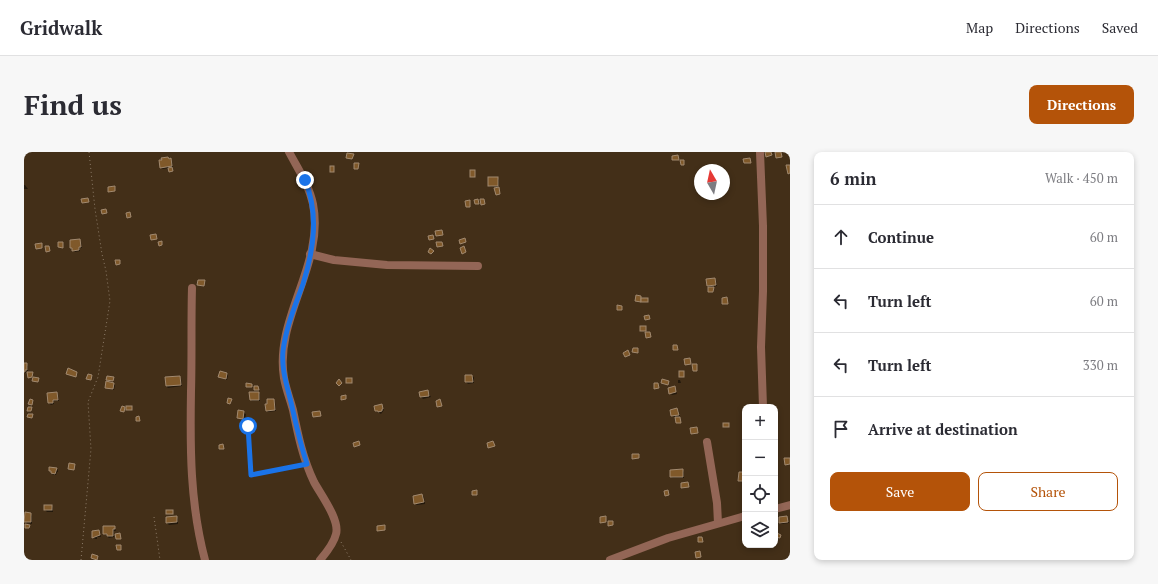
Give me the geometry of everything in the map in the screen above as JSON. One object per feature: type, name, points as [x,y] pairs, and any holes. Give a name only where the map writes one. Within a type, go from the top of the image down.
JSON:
[{"type":"street","points":[[289,152],[305,180],[313,205],[314,229],[303,282],[289,321],[283,353],[284,378],[298,437],[307,464],[336,527],[336,535],[320,560]]},
{"type":"street","points":[[760,152],[763,291],[761,347],[763,404]]},
{"type":"street","points":[[310,254],[334,260],[387,265],[478,266]]},
{"type":"street","points":[[192,288],[190,456],[193,503],[204,560]]},
{"type":"street","points":[[707,442],[717,503],[718,523]]},
{"type":"street","points":[[778,508],[790,505]]},
{"type":"street","points":[[610,560],[668,538],[742,517]]},
{"type":"path","points":[[81,560],[91,449],[88,402],[98,377],[110,301],[95,209],[89,152]]},
{"type":"path","points":[[248,426],[251,475],[307,464]]},
{"type":"path","points":[[154,517],[160,560]]},
{"type":"path","points":[[336,535],[351,560]]},
{"type":"building","points":[[765,152],[771,152],[772,155],[766,157]]},
{"type":"building","points":[[775,152],[781,152],[782,157],[776,158]]},
{"type":"building","points":[[347,153],[354,154],[352,159],[346,158]]},
{"type":"building","points":[[678,155],[679,160],[672,160],[672,156]]},
{"type":"building","points":[[168,157],[169,159],[171,158],[172,166],[160,168],[159,160],[162,160],[161,158]]},
{"type":"building","points":[[750,158],[751,163],[744,163],[743,159]]},
{"type":"building","points":[[680,160],[684,160],[684,165],[681,165]]},
{"type":"building","points":[[354,163],[359,163],[358,169],[354,169]]},
{"type":"building","points":[[786,165],[790,165],[790,173],[788,174]]},
{"type":"building","points":[[330,166],[334,166],[334,172],[330,172]]},
{"type":"building","points":[[172,167],[173,171],[169,172],[168,168]]},
{"type":"building","points":[[470,170],[475,170],[475,177],[470,177]]},
{"type":"building","points":[[488,177],[498,177],[498,186],[488,186]]},
{"type":"building","points":[[115,186],[115,191],[108,192],[108,187]]},
{"type":"building","points":[[499,187],[500,194],[496,195],[494,188]]},
{"type":"building","points":[[88,198],[89,202],[82,203],[81,199]]},
{"type":"building","points":[[478,199],[479,204],[475,204],[474,200]]},
{"type":"building","points":[[480,199],[484,199],[485,204],[481,205]]},
{"type":"building","points":[[470,200],[470,207],[466,207],[465,201]]},
{"type":"building","points":[[106,209],[107,213],[102,214],[101,210]]},
{"type":"building","points":[[130,212],[131,217],[127,218],[126,213]]},
{"type":"building","points":[[442,230],[443,235],[436,236],[435,231]]},
{"type":"building","points":[[156,234],[157,239],[151,240],[150,235]]},
{"type":"building","points":[[433,235],[434,239],[429,240],[428,236]]},
{"type":"building","points":[[465,238],[466,242],[460,244],[459,240]]},
{"type":"building","points":[[80,239],[81,247],[79,247],[79,250],[72,251],[72,248],[70,248],[70,240]]},
{"type":"building","points":[[162,241],[162,245],[159,246],[158,242]]},
{"type":"building","points":[[58,242],[63,242],[63,248],[58,247]]},
{"type":"building","points":[[436,242],[442,242],[443,246],[437,247]]},
{"type":"building","points":[[42,243],[42,248],[36,249],[35,244]]},
{"type":"building","points":[[45,246],[49,246],[50,251],[46,252]]},
{"type":"building","points":[[464,246],[466,252],[462,254],[460,248]]},
{"type":"building","points":[[430,248],[434,251],[431,254],[428,252]]},
{"type":"building","points":[[115,260],[120,260],[120,264],[116,265]]},
{"type":"building","points":[[715,278],[716,285],[707,286],[706,279]]},
{"type":"building","points":[[198,280],[205,280],[204,286],[197,285]]},
{"type":"building","points":[[708,287],[714,287],[713,292],[708,292]]},
{"type":"building","points":[[636,295],[641,296],[641,302],[635,301]]},
{"type":"building","points":[[727,297],[728,304],[722,304],[722,298]]},
{"type":"building","points":[[641,298],[648,298],[648,302],[641,302]]},
{"type":"building","points":[[617,305],[622,306],[622,310],[617,310]]},
{"type":"building","points":[[649,315],[650,319],[645,320],[644,316]]},
{"type":"building","points":[[640,326],[646,326],[646,331],[640,331]]},
{"type":"building","points":[[645,332],[650,332],[651,337],[646,338]]},
{"type":"building","points":[[673,345],[677,345],[678,350],[673,350]]},
{"type":"building","points":[[633,348],[638,348],[638,353],[632,352]]},
{"type":"building","points":[[628,350],[630,355],[625,357],[623,353]]},
{"type":"building","points":[[690,358],[691,364],[685,365],[684,359]]},
{"type":"building","points":[[24,363],[27,363],[27,370],[25,370],[25,372],[24,372]]},
{"type":"building","points":[[692,364],[697,364],[697,371],[693,371]]},
{"type":"building","points":[[68,368],[77,372],[76,377],[66,374]]},
{"type":"building","points":[[220,371],[227,373],[226,379],[218,377]]},
{"type":"building","points":[[679,371],[684,371],[684,377],[679,377]]},
{"type":"building","points":[[27,372],[33,372],[32,377],[28,378]]},
{"type":"building","points":[[88,374],[92,375],[91,380],[86,379]]},
{"type":"building","points":[[465,375],[472,375],[473,382],[465,382]]},
{"type":"building","points":[[107,376],[114,377],[113,381],[106,380]]},
{"type":"building","points":[[180,376],[181,385],[166,386],[165,377]]},
{"type":"building","points":[[33,377],[39,378],[38,382],[32,381]]},
{"type":"building","points":[[346,378],[352,378],[352,383],[346,383]]},
{"type":"building","points":[[339,379],[342,383],[339,386],[336,383]]},
{"type":"building","points":[[662,379],[669,381],[668,385],[661,383]]},
{"type":"building","points":[[106,381],[114,383],[113,389],[105,388]]},
{"type":"building","points":[[246,383],[252,384],[252,387],[246,387]]},
{"type":"building","points":[[654,383],[658,383],[659,388],[654,389]]},
{"type":"building","points":[[254,386],[258,386],[259,390],[254,390]]},
{"type":"building","points":[[675,386],[676,392],[669,394],[668,388]]},
{"type":"building","points":[[428,390],[429,396],[420,397],[419,392]]},
{"type":"building","points":[[57,392],[58,400],[53,400],[53,403],[48,403],[47,393]]},
{"type":"building","points":[[249,392],[259,392],[259,400],[250,400]]},
{"type":"building","points":[[346,395],[346,399],[341,400],[341,396]]},
{"type":"building","points":[[228,398],[232,399],[230,404],[227,403]]},
{"type":"building","points":[[30,399],[33,400],[32,405],[28,404]]},
{"type":"building","points":[[267,399],[274,399],[275,410],[266,411],[265,404],[267,404]]},
{"type":"building","points":[[440,399],[442,406],[437,407],[436,401]]},
{"type":"building","points":[[382,404],[382,411],[375,411],[374,406]]},
{"type":"building","points":[[122,406],[125,407],[124,412],[120,411]]},
{"type":"building","points":[[126,406],[132,406],[132,410],[126,410]]},
{"type":"building","points":[[28,407],[32,407],[31,411],[27,411]]},
{"type":"building","points":[[677,408],[679,415],[671,416],[670,410]]},
{"type":"building","points":[[238,410],[244,411],[243,419],[237,418]]},
{"type":"building","points":[[320,411],[321,416],[313,417],[312,412]]},
{"type":"building","points":[[28,414],[33,414],[32,418],[27,417]]},
{"type":"building","points":[[139,416],[140,421],[136,421],[136,417]]},
{"type":"building","points":[[675,417],[680,417],[681,423],[676,423]]},
{"type":"building","points":[[723,423],[729,423],[729,427],[723,427]]},
{"type":"building","points":[[697,427],[698,433],[691,434],[690,428]]},
{"type":"building","points":[[359,441],[360,445],[354,447],[353,443]]},
{"type":"building","points":[[493,441],[495,446],[488,448],[487,443]]},
{"type":"building","points":[[223,444],[224,449],[219,449],[219,445]]},
{"type":"building","points":[[632,454],[639,454],[639,458],[632,459]]},
{"type":"building","points":[[784,458],[790,458],[790,464],[785,465]]},
{"type":"building","points":[[69,463],[75,464],[74,470],[68,469]]},
{"type":"building","points":[[49,467],[57,468],[55,474],[49,471]]},
{"type":"building","points":[[683,469],[683,477],[670,477],[670,470]]},
{"type":"building","points":[[739,472],[742,472],[742,481],[738,481]]},
{"type":"building","points":[[688,482],[689,487],[681,488],[681,483]]},
{"type":"building","points":[[477,490],[477,495],[472,495],[472,491]]},
{"type":"building","points":[[668,490],[669,495],[665,496],[664,491]]},
{"type":"building","points":[[422,494],[424,502],[414,504],[413,496]]},
{"type":"building","points":[[44,505],[52,505],[52,510],[44,510]]},
{"type":"building","points":[[166,510],[173,510],[173,514],[166,514]]},
{"type":"building","points":[[25,512],[31,513],[31,522],[24,522]]},
{"type":"building","points":[[177,516],[177,522],[166,523],[166,517]]},
{"type":"building","points":[[606,516],[606,522],[600,523],[600,517]]},
{"type":"building","points":[[787,516],[788,522],[779,523],[779,517]]},
{"type":"building","points":[[608,521],[613,521],[613,525],[608,526]]},
{"type":"building","points":[[25,524],[30,525],[29,528],[25,528]]},
{"type":"building","points":[[385,525],[385,530],[377,531],[377,526]]},
{"type":"building","points":[[103,526],[115,526],[115,529],[113,529],[113,536],[103,534]]},
{"type":"building","points":[[99,530],[100,535],[92,538],[92,531]]},
{"type":"building","points":[[120,533],[121,539],[116,539],[115,534]]},
{"type":"building","points":[[698,537],[702,537],[703,542],[698,542]]},
{"type":"building","points":[[116,545],[121,545],[121,550],[117,550]]},
{"type":"building","points":[[700,551],[701,557],[696,558],[695,552]]},
{"type":"building","points":[[92,554],[98,556],[97,560],[91,558]]},
{"type":"route","points":[[248,426],[251,475],[307,464],[295,424],[293,410],[284,378],[283,364],[284,343],[289,321],[309,263],[312,246],[314,229],[313,205],[310,191],[305,180]]}]
